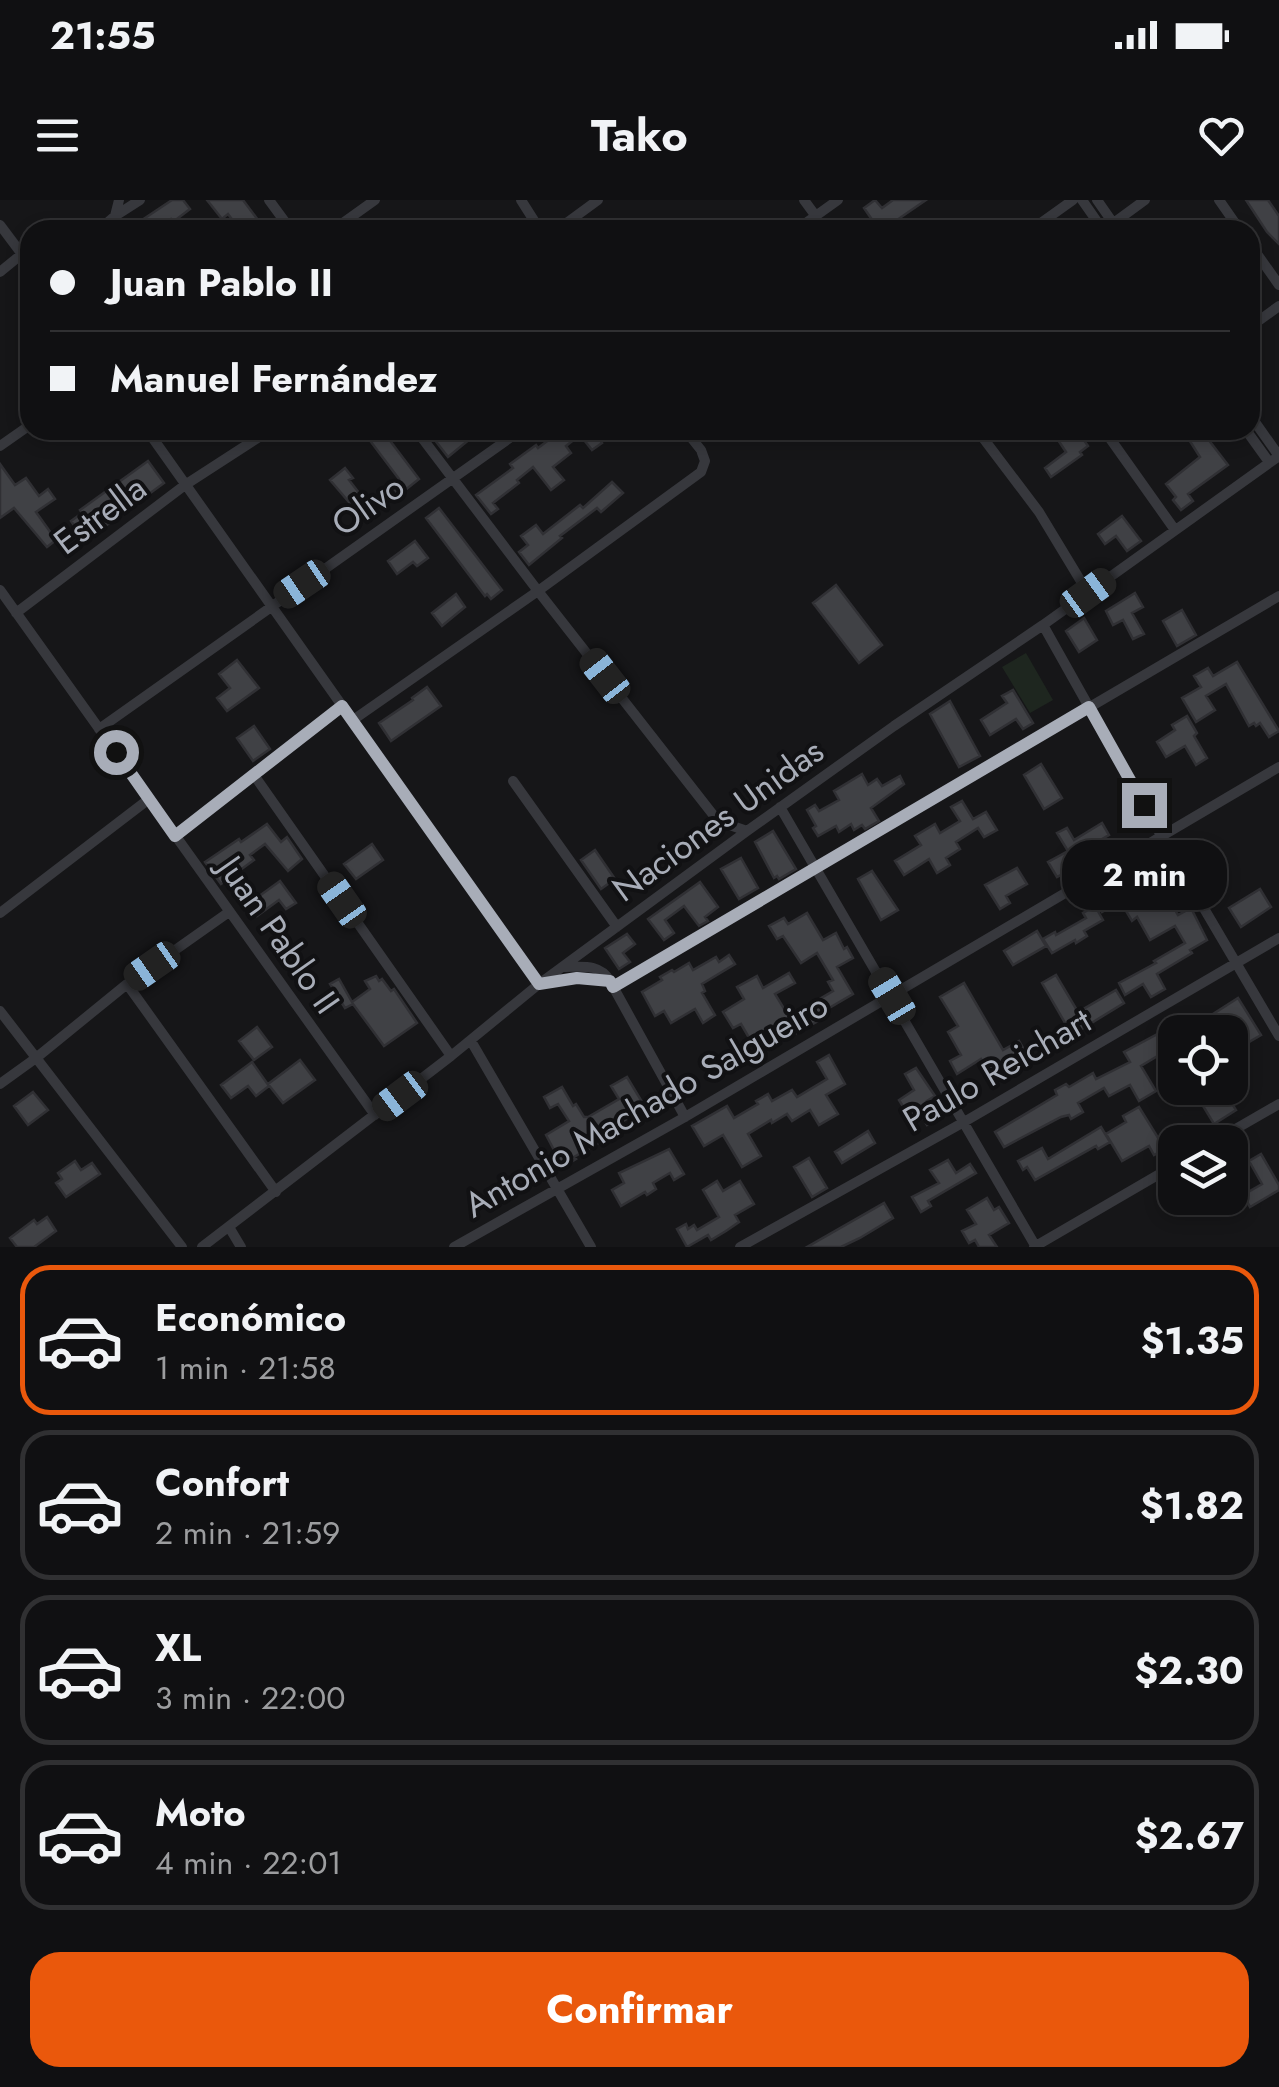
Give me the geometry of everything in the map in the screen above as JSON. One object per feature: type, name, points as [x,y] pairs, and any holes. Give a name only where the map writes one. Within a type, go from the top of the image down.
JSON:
[{"type":"street","points":[[115,216],[120,200]]},
{"type":"street","points":[[111,220],[140,200]]},
{"type":"street","points":[[268,200],[283,220]]},
{"type":"street","points":[[347,220],[375,200]]},
{"type":"street","points":[[571,220],[598,200]]},
{"type":"street","points":[[804,200],[819,220]]},
{"type":"street","points":[[810,220],[838,200]]},
{"type":"street","points":[[1045,220],[1074,200]]},
{"type":"street","points":[[1082,200],[1102,220]]},
{"type":"street","points":[[1120,220],[1145,200]]},
{"type":"street","points":[[0,225],[20,251]]},
{"type":"street","points":[[0,272],[20,256]]},
{"type":"street","points":[[1260,258],[1279,285]]},
{"type":"street","points":[[1260,433],[1274,459]]},
{"type":"street","points":[[154,440],[539,984],[577,978],[611,984],[817,869],[1279,596]]},
{"type":"street","name":"Estrella","points":[[16,613],[184,485],[254,440]]},
{"type":"street","points":[[423,440],[718,821],[747,831]]},
{"type":"street","name":"Olivo","points":[[99,729],[507,440]]},
{"type":"street","points":[[353,720],[701,472],[705,461],[692,440]]},
{"type":"street","points":[[985,440],[1039,512],[1088,593]]},
{"type":"street","points":[[1111,440],[1176,530]]},
{"type":"street","points":[[1256,440],[1274,459]]},
{"type":"street","name":"Naciones Unidas","points":[[202,1247],[539,984],[780,806],[1043,625],[1274,459]]},
{"type":"street","name":"Juan Pablo II","points":[[0,590],[374,1115]]},
{"type":"street","points":[[1043,625],[1279,1036]]},
{"type":"street","points":[[175,836],[342,706]]},
{"type":"street","name":"Antonio Machado Salgueiro","points":[[454,1247],[685,1117],[1279,767]]},
{"type":"street","points":[[254,775],[451,1056]]},
{"type":"street","points":[[513,781],[617,927]]},
{"type":"street","points":[[0,913],[149,799]]},
{"type":"street","points":[[780,806],[1035,1247],[1158,1175]]},
{"type":"street","points":[[0,1084],[126,984],[228,912]]},
{"type":"street","name":"Paulo Reichart","points":[[740,1247],[1279,938]]},
{"type":"street","points":[[562,967],[605,972],[685,1117]]},
{"type":"street","points":[[126,984],[276,1192]]},
{"type":"street","points":[[0,1010],[182,1247]]},
{"type":"street","points":[[471,1040],[591,1247]]},
{"type":"street","points":[[1243,1125],[1279,1104]]},
{"type":"street","points":[[229,1228],[241,1247]]},
{"type":"shaded area","points":[[1026,653],[1053,700],[1030,713],[1002,667]]},
{"type":"building","points":[[172,200],[183,200],[190,209],[176,220],[142,220]]},
{"type":"building","points":[[207,200],[243,200],[258,220],[232,220],[228,214],[222,219]]},
{"type":"building","points":[[875,200],[882,208],[893,200],[926,200],[897,220],[872,220],[864,208]]},
{"type":"building","points":[[1246,200],[1268,200],[1279,216],[1279,244],[1267,232]]},
{"type":"building","points":[[370,440],[390,440],[419,479],[399,495],[391,485],[399,479]]},
{"type":"building","points":[[435,440],[469,440],[448,457]]},
{"type":"building","points":[[549,440],[574,440],[566,446],[571,453],[553,467],[564,480],[551,490],[533,467],[493,503],[498,509],[491,514],[476,495],[513,468],[510,464],[536,445],[538,448]]},
{"type":"building","points":[[584,440],[600,440],[602,443],[592,450]]},
{"type":"building","points":[[1058,440],[1084,440],[1088,446],[1080,452],[1082,455],[1051,477],[1045,468],[1066,452]]},
{"type":"building","points":[[1189,440],[1209,440],[1228,465],[1188,494],[1193,501],[1181,510],[1166,484],[1200,457]]},
{"type":"building","points":[[148,461],[164,483],[85,541],[71,521],[82,513],[80,510]]},
{"type":"building","points":[[0,464],[15,485],[26,478],[39,496],[48,489],[55,499],[36,512],[56,540],[47,547],[14,508],[0,518]]},
{"type":"building","points":[[345,468],[353,478],[349,480],[370,507],[360,515],[330,480]]},
{"type":"building","points":[[612,482],[623,493],[601,512],[597,508],[560,536],[529,565],[519,552],[528,545],[521,536],[536,525],[543,534],[580,505],[583,508]]},
{"type":"building","points":[[439,508],[502,590],[491,599],[426,518]]},
{"type":"building","points":[[1122,516],[1141,541],[1127,551],[1116,536],[1105,544],[1098,534]]},
{"type":"building","points":[[415,541],[428,558],[417,566],[413,562],[397,574],[388,561]]},
{"type":"building","points":[[836,585],[882,645],[859,663],[813,603]]},
{"type":"building","points":[[1135,593],[1143,607],[1132,613],[1144,634],[1133,639],[1123,620],[1113,625],[1106,611]]},
{"type":"building","points":[[456,594],[465,607],[442,626],[432,613]]},
{"type":"building","points":[[1182,610],[1196,635],[1177,646],[1163,621]]},
{"type":"building","points":[[1084,618],[1097,640],[1079,652],[1066,631]]},
{"type":"building","points":[[237,660],[259,688],[227,711],[217,698],[230,688],[219,674]]},
{"type":"building","points":[[1237,662],[1279,731],[1269,737],[1260,723],[1249,726],[1226,684],[1206,696],[1215,710],[1196,722],[1182,698],[1201,687],[1194,676],[1208,668],[1213,676]]},
{"type":"building","points":[[427,687],[441,706],[391,741],[379,723]]},
{"type":"building","points":[[1013,690],[1033,723],[1023,729],[1016,719],[990,735],[981,720],[1007,703],[1002,696]]},
{"type":"building","points":[[950,701],[980,756],[959,767],[930,714]]},
{"type":"building","points":[[1187,716],[1207,758],[1196,765],[1185,746],[1166,757],[1157,742],[1175,730],[1172,725]]},
{"type":"building","points":[[254,726],[270,749],[253,761],[237,738]]},
{"type":"building","points":[[1041,764],[1062,798],[1044,809],[1024,775]]},
{"type":"building","points":[[862,774],[868,785],[877,779],[882,786],[900,776],[904,784],[871,808],[879,821],[865,829],[862,825],[854,830],[851,824],[839,832],[836,826],[818,836],[807,810],[815,805],[819,811],[839,800],[834,791]]},
{"type":"building","points":[[962,801],[973,819],[986,812],[997,830],[984,837],[978,828],[956,842],[960,849],[946,858],[950,865],[937,873],[929,859],[904,875],[895,861],[921,845],[915,836],[935,824],[940,833],[960,821],[951,807]]},
{"type":"building","points":[[1102,823],[1109,835],[1081,851],[1086,861],[1057,877],[1048,862],[1068,851],[1057,833],[1067,828],[1074,840]]},
{"type":"building","points":[[267,824],[281,842],[287,837],[302,859],[288,871],[265,844],[250,855],[254,860],[221,884],[205,862]]},
{"type":"building","points":[[773,831],[796,869],[779,879],[774,878],[755,842]]},
{"type":"building","points":[[372,844],[383,860],[356,879],[344,864]]},
{"type":"building","points":[[595,850],[615,879],[601,889],[581,860]]},
{"type":"building","points":[[741,858],[758,888],[739,899],[721,869]]},
{"type":"building","points":[[1017,868],[1027,884],[1006,896],[1010,903],[1000,909],[985,885]]},
{"type":"building","points":[[872,871],[898,910],[881,920],[858,879]]},
{"type":"building","points":[[1130,873],[1148,905],[1166,894],[1178,915],[1191,908],[1207,940],[1157,974],[1165,989],[1151,997],[1143,984],[1125,995],[1119,983],[1185,943],[1175,926],[1150,940],[1137,917],[1132,921],[1120,901],[1102,912],[1092,895]]},
{"type":"building","points":[[280,881],[296,903],[286,909],[279,900],[257,916],[248,904]]},
{"type":"building","points":[[700,882],[718,907],[699,926],[684,906],[665,920],[674,933],[664,940],[648,919]]},
{"type":"building","points":[[1260,889],[1271,907],[1241,927],[1229,908]]},
{"type":"building","points":[[1095,906],[1103,920],[1084,931],[1087,936],[1052,953],[1043,939],[1086,918],[1083,913]]},
{"type":"building","points":[[807,913],[823,940],[836,933],[844,949],[847,947],[853,958],[837,967],[853,994],[819,1014],[822,1019],[791,1036],[789,1033],[755,1048],[741,1024],[733,1028],[723,1012],[744,999],[737,987],[757,976],[763,988],[789,973],[795,983],[775,994],[789,1017],[833,991],[828,982],[833,980],[817,953],[801,963],[783,936],[777,939],[769,926],[784,918],[788,924]]},
{"type":"building","points":[[1037,931],[1046,946],[1013,965],[1004,951]]},
{"type":"building","points":[[627,934],[635,944],[623,953],[630,962],[619,969],[605,948]]},
{"type":"building","points":[[729,955],[735,964],[702,984],[702,993],[715,1015],[703,1023],[695,1009],[671,1023],[664,1011],[655,1016],[642,992],[662,980],[660,977],[689,963],[693,970],[716,957],[719,962]]},
{"type":"building","points":[[1056,975],[1078,1012],[1116,990],[1124,1003],[1072,1035],[1042,983]]},
{"type":"building","points":[[376,976],[391,991],[394,989],[417,1023],[384,1046],[353,1004],[345,1008],[330,984],[339,979],[352,1002],[370,989],[365,981]]},
{"type":"building","points":[[964,983],[1003,1050],[1019,1041],[1030,1060],[1015,1068],[1018,1073],[1006,1080],[1000,1071],[991,1076],[981,1059],[957,1074],[950,1061],[961,1055],[948,1032],[958,1026],[940,997]]},
{"type":"building","points":[[1238,998],[1261,1035],[1248,1043],[1248,1015],[1212,1015]]},
{"type":"building","points":[[257,1027],[272,1047],[254,1060],[239,1041]]},
{"type":"building","points":[[1158,1034],[1158,1056],[1141,1066],[1156,1091],[1139,1101],[1130,1085],[1109,1096],[1104,1088],[1078,1103],[1083,1112],[1071,1119],[1069,1115],[1061,1117],[1004,1147],[995,1132],[1057,1095],[1055,1090],[1066,1084],[1069,1087],[1093,1073],[1096,1079],[1130,1062],[1124,1052]]},
{"type":"building","points":[[829,1055],[845,1084],[826,1095],[838,1114],[819,1125],[810,1110],[792,1121],[787,1114],[772,1123],[771,1120],[748,1134],[761,1156],[742,1167],[723,1135],[704,1146],[692,1126],[727,1106],[734,1118],[768,1094],[772,1101],[792,1090],[797,1097],[827,1079],[817,1062]]},
{"type":"building","points":[[300,1060],[315,1080],[283,1103],[268,1084]]},
{"type":"building","points":[[252,1062],[269,1086],[256,1096],[248,1086],[231,1098],[221,1085]]},
{"type":"building","points":[[916,1068],[935,1096],[927,1101],[938,1118],[927,1125],[921,1115],[912,1121],[899,1100],[914,1090],[905,1074]]},
{"type":"building","points":[[627,1077],[650,1115],[634,1124],[630,1117],[599,1136],[602,1141],[563,1167],[546,1135],[569,1121],[558,1104],[550,1108],[544,1097],[562,1087],[573,1106],[576,1104],[588,1117],[619,1099],[611,1086]]},
{"type":"building","points":[[33,1092],[48,1110],[28,1125],[14,1106]]},
{"type":"building","points":[[1202,1105],[1233,1105],[1236,1110],[1214,1124]]},
{"type":"building","points":[[1139,1107],[1158,1138],[1158,1153],[1154,1155],[1149,1146],[1122,1161],[1106,1134],[1126,1122],[1123,1116]]},
{"type":"building","points":[[1101,1127],[1110,1142],[1035,1180],[1018,1161],[1042,1148],[1048,1159]]},
{"type":"building","points":[[868,1131],[875,1143],[842,1163],[835,1152]]},
{"type":"building","points":[[669,1149],[684,1174],[674,1180],[670,1173],[653,1183],[656,1189],[621,1206],[612,1190],[624,1183],[619,1173]]},
{"type":"building","points":[[1261,1154],[1279,1185],[1279,1190],[1250,1207],[1248,1192],[1262,1184],[1249,1161]]},
{"type":"building","points":[[809,1158],[827,1188],[812,1197],[794,1167]]},
{"type":"building","points":[[948,1160],[956,1173],[970,1164],[976,1173],[928,1201],[931,1206],[921,1212],[912,1197],[939,1183],[930,1170]]},
{"type":"building","points":[[75,1161],[81,1170],[92,1163],[100,1174],[66,1197],[56,1183],[62,1179],[58,1173]]},
{"type":"building","points":[[717,1181],[723,1191],[740,1181],[754,1204],[735,1215],[739,1222],[726,1231],[711,1240],[708,1235],[687,1247],[677,1229],[686,1224],[688,1229],[694,1225],[697,1230],[719,1217],[703,1190]]},
{"type":"building","points":[[987,1198],[994,1210],[999,1207],[1009,1223],[989,1235],[997,1247],[979,1247],[975,1240],[969,1243],[962,1231],[976,1224],[967,1210]]},
{"type":"building","points":[[884,1203],[893,1218],[860,1238],[841,1247],[807,1247]]},
{"type":"building","points":[[47,1217],[56,1231],[34,1247],[17,1247],[10,1238],[34,1220],[37,1224]]},
{"type":"route","points":[[116,752],[175,836],[342,706],[539,984],[577,978],[610,981],[613,987],[1089,707],[1144,805]]}]
